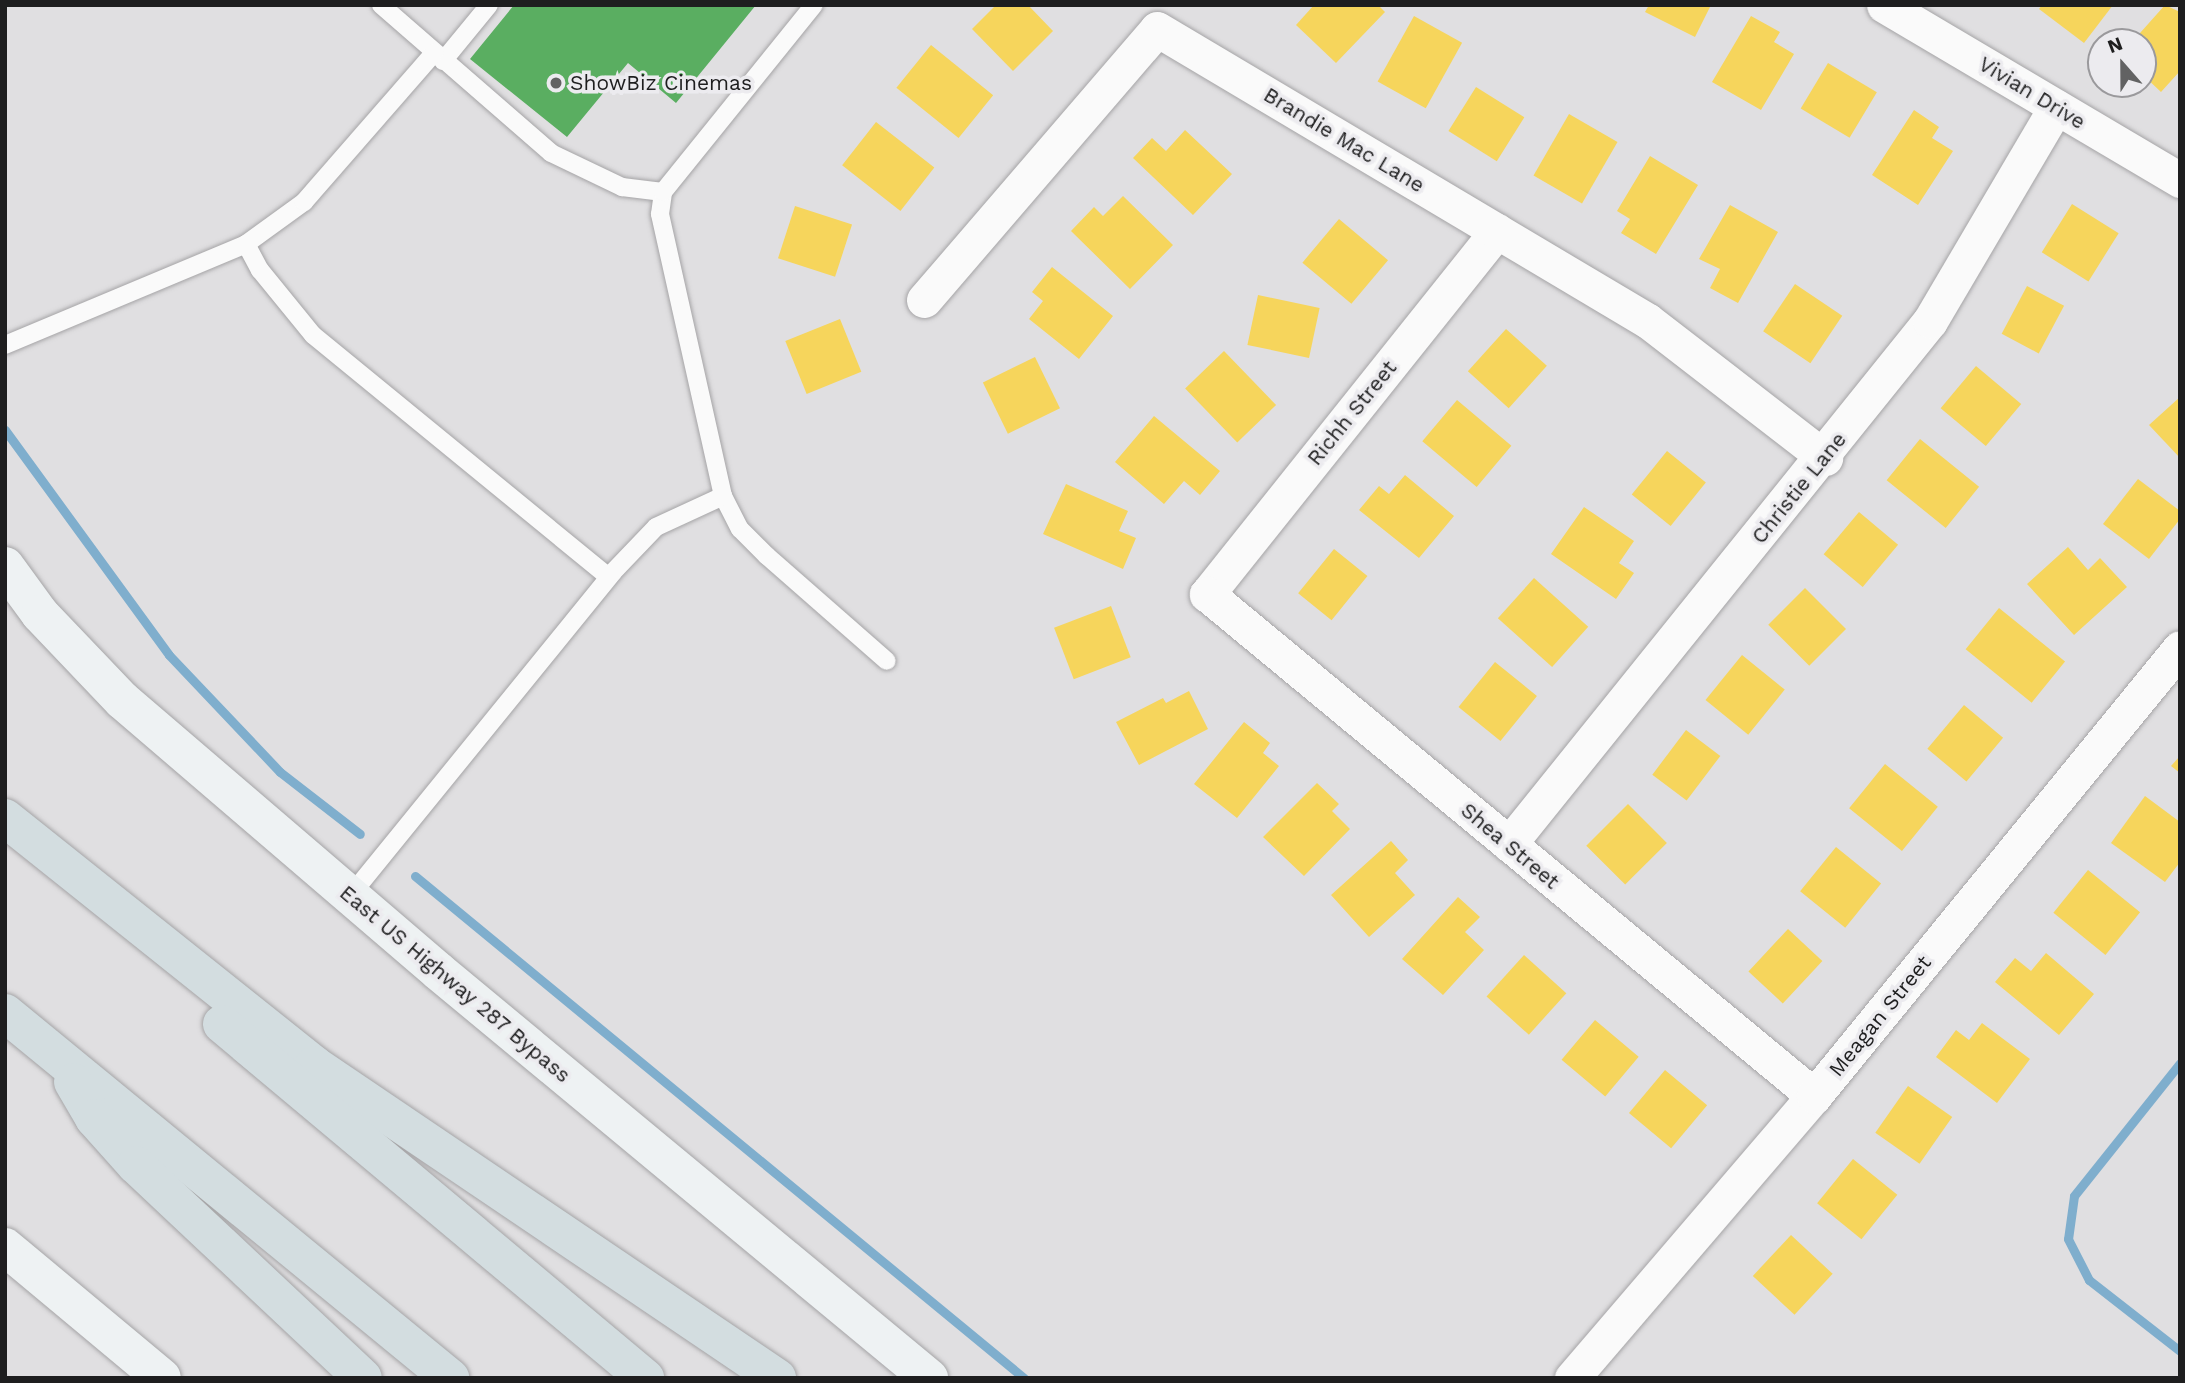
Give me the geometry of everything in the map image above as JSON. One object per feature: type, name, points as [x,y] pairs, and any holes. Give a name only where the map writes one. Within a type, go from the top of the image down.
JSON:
[{"type":"highway","points":[[5,818],[314,1065],[777,1378]]},
{"type":"highway","points":[[5,846],[645,1378]]},
{"type":"highway","points":[[5,1013],[450,1378]]},
{"type":"highway","points":[[58,1056],[93,1118],[136,1165],[363,1378]]},
{"type":"main road","name":"East US Highway 287 Bypass","points":[[5,566],[40,614],[122,700],[350,896],[929,1378]]},
{"type":"main road","points":[[5,1247],[162,1378]]},
{"type":"street","name":"Vivian Drive","points":[[1884,5],[2180,180]]},
{"type":"street","name":"Brandie Mac Lane","points":[[924,300],[1157,29],[1648,321],[1825,458]]},
{"type":"street","name":"Christie Lane","points":[[1509,844],[1825,458],[1930,321],[2056,107]]},
{"type":"street","name":"Richh Street","points":[[1207,594],[1497,231]]},
{"type":"street","name":"Shea Street","points":[[1207,594],[1814,1097]]},
{"type":"street","name":"Meagan Street","points":[[1572,1378],[1814,1097],[2180,648]]},
{"type":"lane","points":[[381,5],[551,153],[622,187],[663,192]]},
{"type":"lane","points":[[5,345],[246,244],[304,202],[489,5]]},
{"type":"lane","points":[[814,5],[663,192],[660,214],[723,496],[740,528],[767,556],[887,661]]},
{"type":"lane","points":[[246,244],[260,270],[313,335],[609,577]]},
{"type":"lane","points":[[350,896],[609,577],[656,527],[723,496]]},
{"type":"building: Homes","points":[[996,5],[1028,5],[1053,31],[1013,71],[972,29]]},
{"type":"building: Homes","points":[[1314,5],[1378,5],[1385,12],[1336,63],[1296,25]]},
{"type":"building: Homes","points":[[1649,5],[1711,5],[1695,37],[1645,12]]},
{"type":"building: Homes","points":[[2042,5],[2113,5],[2095,28],[2087,28],[2087,39],[2084,43],[2039,9]]},
{"type":"building: Homes","points":[[2165,5],[2180,12],[2180,71],[2161,92],[2157,88],[2157,28],[2144,28]]},
{"type":"building: Homes","points":[[1414,16],[1462,43],[1426,108],[1378,82]]},
{"type":"building: Homes","points":[[1751,16],[1780,32],[1774,42],[1794,54],[1761,110],[1712,82]]},
{"type":"building: Homes","points":[[931,45],[993,95],[959,138],[896,88]]},
{"type":"building: Homes","points":[[1828,63],[1877,92],[1850,138],[1801,108]]},
{"type":"building: Homes","points":[[1476,87],[1524,117],[1497,161],[1448,131]]},
{"type":"building: Homes","points":[[1914,110],[1939,127],[1932,138],[1953,151],[1918,205],[1872,175]]},
{"type":"building: Homes","points":[[1569,114],[1617,142],[1582,203],[1534,175]]},
{"type":"building: Homes","points":[[876,122],[934,168],[900,211],[842,165]]},
{"type":"building: Homes","points":[[1185,130],[1232,174],[1193,215],[1133,158],[1152,138],[1166,151]]},
{"type":"building: Homes","points":[[1650,156],[1698,185],[1656,254],[1621,233],[1630,219],[1617,211]]},
{"type":"building: Homes","points":[[1123,196],[1173,245],[1130,289],[1071,231],[1094,207],[1103,216]]},
{"type":"building: Homes","points":[[2072,204],[2119,233],[2088,281],[2042,252]]},
{"type":"building: Homes","points":[[1730,205],[1778,232],[1738,303],[1710,288],[1720,269],[1699,259]]},
{"type":"building: Homes","points":[[795,206],[852,225],[835,277],[778,258]]},
{"type":"building: Homes","points":[[1339,219],[1388,260],[1351,304],[1302,263]]},
{"type":"building: Homes","points":[[1052,267],[1113,316],[1079,359],[1029,319],[1043,301],[1032,292]]},
{"type":"building: Homes","points":[[1795,284],[1842,316],[1810,363],[1763,331]]},
{"type":"building: Homes","points":[[2027,286],[2064,306],[2039,353],[2002,334]]},
{"type":"building: Homes","points":[[1258,295],[1320,308],[1309,358],[1247,345]]},
{"type":"building: Homes","points":[[840,319],[861,372],[807,394],[785,341]]},
{"type":"building: Homes","points":[[1506,329],[1547,366],[1509,408],[1468,371]]},
{"type":"building: Homes","points":[[1224,351],[1276,405],[1237,442],[1185,389]]},
{"type":"building: Homes","points":[[1035,357],[1060,408],[1008,434],[983,382]]},
{"type":"building: Homes","points":[[1976,366],[2021,404],[1986,446],[1941,408]]},
{"type":"building: Homes","points":[[2180,397],[2180,458],[2149,425]]},
{"type":"building: Homes","points":[[1457,400],[1511,446],[1477,487],[1422,441]]},
{"type":"building: Homes","points":[[1154,416],[1220,471],[1200,495],[1184,481],[1164,504],[1115,462]]},
{"type":"building: Homes","points":[[1920,439],[1979,487],[1946,528],[1887,480]]},
{"type":"building: Homes","points":[[1667,451],[1706,482],[1671,526],[1632,495]]},
{"type":"building: Homes","points":[[1405,475],[1454,516],[1419,558],[1359,510],[1379,486],[1389,494]]},
{"type":"building: Homes","points":[[2138,479],[2180,511],[2180,519],[2149,559],[2103,524]]},
{"type":"building: Homes","points":[[1066,484],[1128,511],[1119,531],[1136,538],[1123,569],[1043,534]]},
{"type":"building: Homes","points":[[1584,507],[1634,541],[1619,563],[1634,573],[1616,599],[1551,554]]},
{"type":"building: Homes","points":[[1859,512],[1898,545],[1863,587],[1824,554]]},
{"type":"building: Homes","points":[[2068,547],[2088,570],[2100,558],[2127,587],[2074,635],[2027,584]]},
{"type":"building: Homes","points":[[1334,549],[1367,576],[1332,620],[1298,593]]},
{"type":"building: Homes","points":[[1534,578],[1588,627],[1552,667],[1498,618]]},
{"type":"building: Homes","points":[[1805,588],[1846,629],[1809,666],[1768,625]]},
{"type":"building: Homes","points":[[1111,606],[1131,657],[1074,679],[1054,628]]},
{"type":"building: Homes","points":[[1999,608],[2065,661],[2032,703],[1966,649]]},
{"type":"building: Homes","points":[[1742,655],[1785,690],[1748,735],[1705,700]]},
{"type":"building: Homes","points":[[1495,662],[1537,696],[1500,741],[1458,707]]},
{"type":"building: Homes","points":[[1189,691],[1208,729],[1139,765],[1116,722],[1163,698],[1166,703]]},
{"type":"building: Homes","points":[[1964,705],[2003,738],[1966,781],[1927,749]]},
{"type":"building: Homes","points":[[1244,722],[1270,743],[1263,753],[1279,766],[1237,818],[1194,784]]},
{"type":"building: Homes","points":[[1686,730],[1720,756],[1687,801],[1652,775]]},
{"type":"building: Homes","points":[[2180,756],[2180,773],[2171,766]]},
{"type":"building: Homes","points":[[1885,764],[1938,807],[1902,851],[1849,808]]},
{"type":"building: Homes","points":[[1317,783],[1339,804],[1332,811],[1350,829],[1304,876],[1263,837]]},
{"type":"building: Homes","points":[[2145,796],[2180,822],[2180,862],[2165,882],[2111,843]]},
{"type":"building: Homes","points":[[1628,804],[1667,843],[1625,885],[1586,846]]},
{"type":"building: Homes","points":[[1391,841],[1408,860],[1395,873],[1415,895],[1369,937],[1331,895]]},
{"type":"building: Homes","points":[[1836,847],[1881,884],[1845,928],[1800,891]]},
{"type":"building: Homes","points":[[2088,870],[2140,912],[2105,955],[2053,913]]},
{"type":"building: Homes","points":[[1458,897],[1480,917],[1465,932],[1484,950],[1443,995],[1402,959]]},
{"type":"building: Homes","points":[[1788,929],[1822,961],[1783,1003],[1748,971]]},
{"type":"building: Homes","points":[[2046,953],[2094,994],[2059,1035],[1995,982],[2015,958],[2031,971]]},
{"type":"building: Homes","points":[[1524,955],[1566,993],[1529,1035],[1487,997]]},
{"type":"building: Homes","points":[[1595,1020],[1639,1057],[1605,1096],[1562,1060]]},
{"type":"building: Homes","points":[[1982,1023],[2030,1059],[1997,1103],[1936,1057],[1956,1030],[1969,1040]]},
{"type":"building: Homes","points":[[1665,1070],[1707,1105],[1671,1148],[1629,1113]]},
{"type":"building: Homes","points":[[1908,1086],[1952,1117],[1920,1164],[1875,1133]]},
{"type":"building: Homes","points":[[1853,1159],[1897,1195],[1861,1239],[1817,1203]]},
{"type":"building: Homes","points":[[1791,1235],[1833,1274],[1794,1315],[1753,1276]]},
{"type":"building: Public","name":"ShowBiz Cinemas","points":[[514,5],[756,5],[676,103],[628,63],[567,137],[470,59]]},
{"type":"waterway","points":[[5,430],[169,655],[280,772],[360,834]]},
{"type":"waterway","points":[[415,876],[1024,1378]]},
{"type":"waterway","points":[[2180,1063],[2074,1196],[2068,1239],[2089,1280],[2180,1351]]},
{"type":"place","name":"ShowBiz Cinemas","points":[[556,83]]}]
